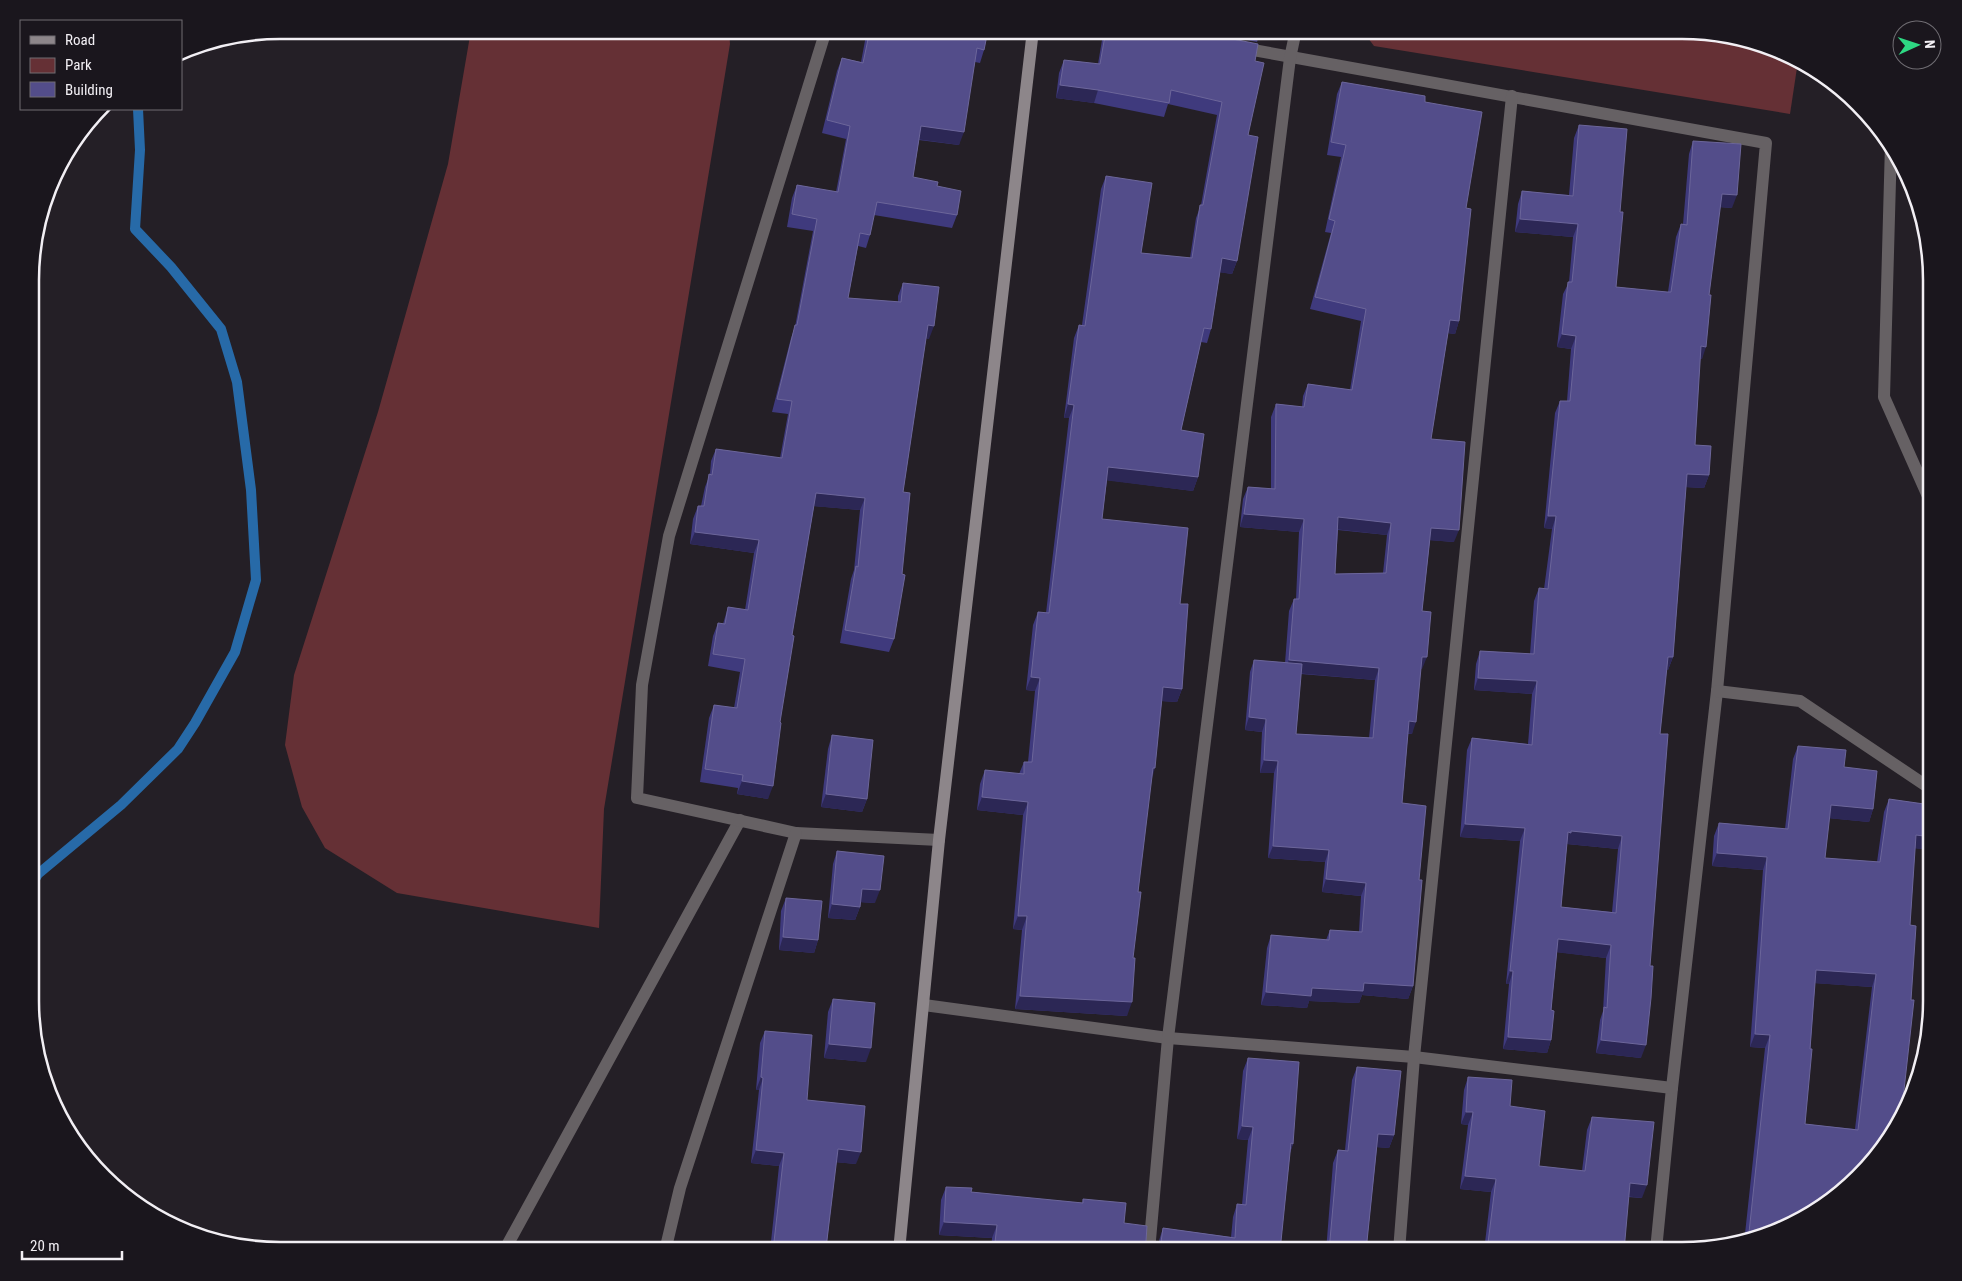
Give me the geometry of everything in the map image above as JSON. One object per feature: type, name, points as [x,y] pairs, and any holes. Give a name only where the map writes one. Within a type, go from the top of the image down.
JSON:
[{"type":"street","points":[[823,39],[669,536],[642,685],[637,798],[796,833],[939,840]]},
{"type":"street","points":[[899,1242],[939,840],[1032,39]]},
{"type":"street","points":[[1150,1242],[1168,1038],[1290,58],[1294,39]]},
{"type":"street","points":[[1233,46],[1766,144],[1717,692],[1672,1088],[1657,1242]]},
{"type":"street","points":[[1400,1242],[1414,1057],[1512,96]]},
{"type":"street","points":[[1891,158],[1884,397],[1923,483]]},
{"type":"street","points":[[1717,692],[1800,701],[1923,783]]},
{"type":"street","points":[[509,1242],[740,820]]},
{"type":"street","points":[[667,1242],[680,1188],[796,833]]},
{"type":"street","points":[[924,1005],[1168,1038],[1414,1057],[1672,1088]]},
{"type":"green space","points":[[469,39],[730,39],[604,809],[599,928],[397,893],[325,848],[302,807],[285,745],[294,675],[378,412],[448,164]]},
{"type":"green space","points":[[1369,39],[1698,39],[1745,47],[1775,57],[1797,68],[1790,114],[1374,46]]},
{"type":"building","points":[[868,39],[986,39],[984,50],[977,48],[964,132],[921,126],[913,177],[938,182],[937,186],[961,191],[957,215],[877,202],[870,235],[860,233],[848,298],[901,302],[903,283],[939,287],[934,326],[928,325],[903,492],[910,493],[902,574],[905,575],[894,639],[845,630],[856,566],[858,567],[865,498],[816,493],[792,635],[794,636],[780,722],[773,786],[742,781],[743,775],[705,769],[714,705],[737,708],[745,659],[713,654],[718,623],[725,624],[728,607],[748,610],[759,540],[695,532],[698,506],[704,506],[709,474],[712,475],[716,449],[782,458],[792,401],[777,399],[795,325],[797,325],[817,219],[792,214],[797,185],[838,192],[850,126],[827,120],[842,58],[863,63]]},
{"type":"building","points":[[1104,39],[1233,39],[1258,44],[1255,61],[1264,63],[1248,135],[1258,137],[1237,261],[1222,258],[1211,329],[1204,328],[1181,430],[1204,434],[1198,477],[1108,467],[1102,519],[1188,528],[1180,604],[1188,604],[1182,689],[1163,687],[1155,768],[1153,768],[1138,892],[1141,892],[1133,958],[1135,958],[1132,1002],[1020,996],[1027,916],[1018,916],[1028,802],[982,797],[985,770],[1024,774],[1024,762],[1032,762],[1040,678],[1031,677],[1038,612],[1049,613],[1074,405],[1068,404],[1079,325],[1085,326],[1106,176],[1152,183],[1141,253],[1192,258],[1200,205],[1203,205],[1222,102],[1171,90],[1169,103],[1060,85],[1064,60],[1100,64]]},
{"type":"building","points":[[1342,82],[1425,96],[1425,102],[1482,112],[1466,208],[1471,209],[1459,321],[1450,320],[1431,439],[1465,442],[1459,530],[1431,528],[1422,611],[1431,612],[1427,657],[1422,657],[1416,722],[1409,721],[1402,803],[1426,806],[1419,880],[1422,880],[1413,986],[1364,983],[1363,991],[1312,988],[1311,996],[1266,992],[1271,935],[1329,940],[1330,930],[1362,932],[1366,883],[1326,879],[1329,850],[1273,846],[1278,761],[1264,760],[1266,719],[1249,717],[1254,660],[1302,664],[1296,734],[1373,738],[1379,668],[1289,660],[1294,599],[1299,599],[1304,519],[1244,514],[1248,487],[1275,489],[1276,404],[1304,407],[1308,384],[1352,390],[1366,309],[1315,297],[1335,221],[1329,219],[1346,145],[1331,142]],"holes":[[[1338,517],[1391,523],[1386,573],[1335,574]]]},
{"type":"building","points":[[1579,125],[1627,129],[1620,212],[1623,212],[1616,287],[1671,292],[1681,224],[1687,225],[1693,141],[1741,144],[1737,195],[1722,194],[1709,295],[1711,295],[1706,347],[1701,346],[1695,445],[1711,446],[1709,475],[1687,474],[1673,657],[1668,657],[1660,734],[1668,734],[1650,966],[1653,966],[1651,998],[1646,1045],[1601,1040],[1604,1007],[1607,1008],[1611,945],[1558,939],[1551,1010],[1554,1011],[1551,1040],[1508,1037],[1513,971],[1510,971],[1525,828],[1465,824],[1472,738],[1532,745],[1537,681],[1478,678],[1480,651],[1534,654],[1539,588],[1548,589],[1556,516],[1548,516],[1560,401],[1570,401],[1576,336],[1562,334],[1568,282],[1572,282],[1578,224],[1520,219],[1522,191],[1573,196]],"holes":[[[1568,832],[1622,836],[1616,913],[1561,907]]]},
{"type":"building","points":[[832,735],[873,740],[867,799],[826,794]]},
{"type":"building","points":[[1798,746],[1846,750],[1844,767],[1877,771],[1873,809],[1831,805],[1825,858],[1880,862],[1889,799],[1923,804],[1923,836],[1916,835],[1910,925],[1916,926],[1911,1000],[1914,1000],[1903,1098],[1891,1122],[1874,1148],[1841,1183],[1803,1210],[1775,1224],[1749,1233],[1770,1035],[1755,1034],[1767,857],[1717,853],[1719,823],[1788,829]],"holes":[[[1816,970],[1876,974],[1858,1130],[1805,1124],[1812,1049],[1810,1049]]]},
{"type":"building","points":[[837,851],[884,856],[880,890],[862,889],[860,907],[832,904]]},
{"type":"building","points":[[786,898],[822,901],[818,940],[783,937]]},
{"type":"building","points":[[833,999],[875,1003],[871,1048],[829,1044]]},
{"type":"building","points":[[765,1031],[812,1035],[807,1100],[865,1106],[861,1152],[838,1149],[827,1242],[774,1242],[784,1153],[756,1150],[763,1078],[761,1077]]},
{"type":"building","points":[[1248,1058],[1299,1062],[1293,1144],[1291,1143],[1281,1242],[1161,1242],[1163,1228],[1235,1238],[1237,1204],[1246,1205],[1253,1127],[1242,1126]]},
{"type":"building","points":[[1357,1067],[1401,1071],[1394,1135],[1378,1134],[1367,1242],[1330,1242],[1338,1150],[1348,1151]]},
{"type":"building","points":[[1468,1077],[1512,1080],[1510,1106],[1545,1111],[1539,1166],[1585,1171],[1592,1117],[1654,1122],[1647,1185],[1630,1183],[1625,1242],[1488,1242],[1496,1179],[1465,1176],[1473,1112],[1466,1112]]},
{"type":"building","points":[[946,1187],[972,1188],[971,1192],[1083,1203],[1083,1199],[1126,1203],[1124,1223],[1147,1226],[1147,1242],[995,1242],[997,1225],[944,1222]]},
{"type":"waterway","points":[[39,873],[121,805],[178,749],[235,652],[256,580],[251,490],[237,382],[221,329],[171,267],[135,229],[140,150],[138,110]]}]
